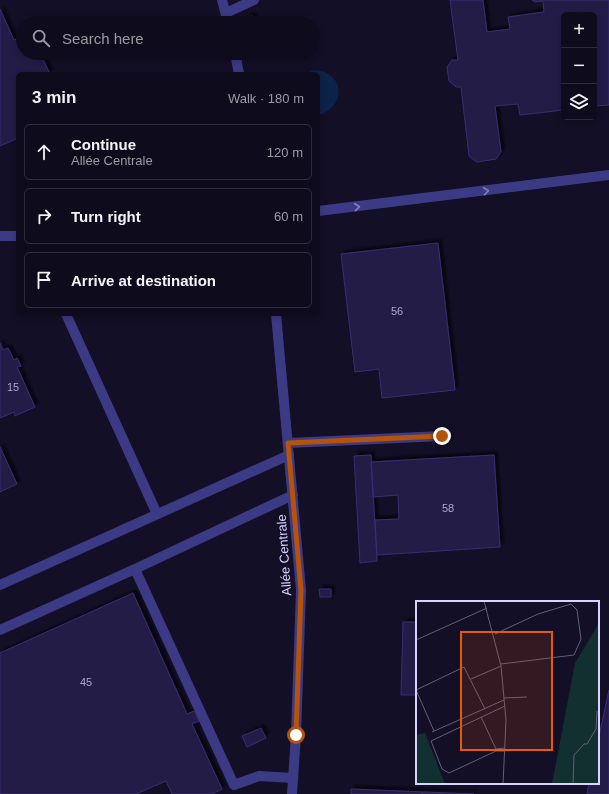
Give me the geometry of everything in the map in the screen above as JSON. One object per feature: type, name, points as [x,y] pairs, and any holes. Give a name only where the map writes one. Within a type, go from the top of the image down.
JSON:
[{"type":"street","points":[[222,0],[226,16]]},
{"type":"street","points":[[230,16],[254,0]]},
{"type":"street","points":[[236,60],[239,72]]},
{"type":"street","points":[[320,211],[609,175]]},
{"type":"street","points":[[0,236],[16,236]]},
{"type":"street","points":[[69,316],[157,514]]},
{"type":"street","name":"Allée Centrale","points":[[276,316],[301,590],[296,735],[292,794]]},
{"type":"street","points":[[288,443],[442,436]]},
{"type":"street","points":[[0,585],[289,456]]},
{"type":"street","points":[[0,630],[135,569],[292,495]]},
{"type":"street","points":[[135,569],[234,785],[259,776],[293,778]]},
{"type":"water","points":[[313,70],[323,72],[331,76],[336,82],[338,89],[338,97],[335,104],[320,114],[320,72],[308,72]]},
{"type":"building","points":[[450,0],[483,0],[487,32],[510,29],[508,17],[544,12],[543,1],[535,2],[532,0],[609,0],[609,105],[597,106],[597,12],[561,12],[561,110],[520,115],[518,104],[495,106],[501,152],[496,159],[477,162],[469,156],[461,87],[456,87],[449,81],[447,67],[452,60],[458,60]]},
{"type":"building","points":[[0,9],[14,40],[16,39],[16,60],[43,60],[49,72],[16,72],[16,139],[0,146]]},
{"type":"building","points":[[438,243],[455,390],[382,398],[379,369],[355,372],[341,254]]},
{"type":"building","points":[[0,343],[3,350],[8,348],[14,360],[17,358],[21,366],[17,367],[35,407],[15,416],[14,412],[0,418]]},
{"type":"building","points":[[0,447],[17,484],[0,492]]},
{"type":"building","points":[[371,455],[377,561],[360,563],[354,456]]},
{"type":"building","points":[[494,455],[500,547],[377,555],[375,520],[399,519],[398,495],[373,497],[371,462]]},
{"type":"building","points":[[319,589],[331,589],[331,597],[320,597]]},
{"type":"building","points":[[133,593],[187,714],[194,711],[199,721],[192,724],[222,789],[212,794],[172,794],[166,781],[136,794],[0,794],[0,653]]},
{"type":"building","points":[[403,622],[416,622],[416,695],[401,695]]},
{"type":"building","points":[[609,690],[609,794],[587,794],[589,784],[599,784],[599,736]]},
{"type":"building","points":[[261,728],[266,738],[247,747],[242,736]]},
{"type":"building","points":[[351,789],[423,792],[422,794],[351,794]]},
{"type":"building","points":[[423,792],[474,794],[422,794]]},
{"type":"route","points":[[296,735],[301,590],[288,443],[442,436]]}]
